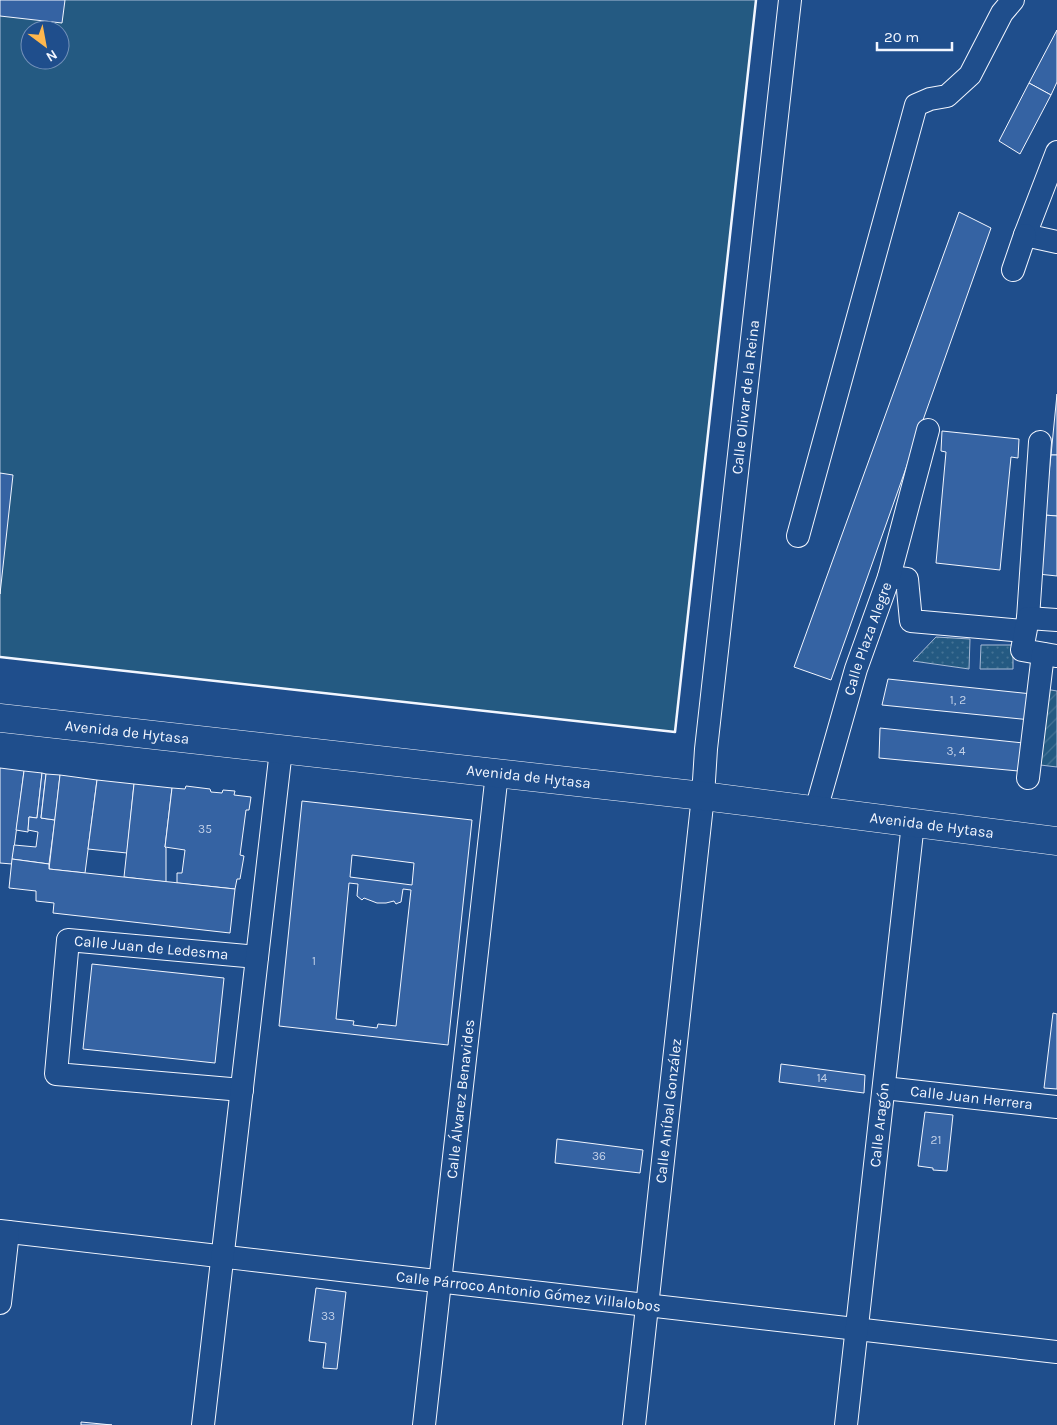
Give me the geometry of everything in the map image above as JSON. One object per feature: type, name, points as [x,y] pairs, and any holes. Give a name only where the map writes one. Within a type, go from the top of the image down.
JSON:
[{"type":"main road","name":"Avenida de Hytasa","points":[[0,718],[703,796],[1057,841]]},
{"type":"street","name":"Calle Olivar de la Reina","points":[[703,796],[707,739],[790,0]]},
{"type":"street","points":[[798,536],[916,105],[930,99],[947,96],[970,75],[1002,13],[1013,0]]},
{"type":"street","points":[[1013,270],[1057,152]]},
{"type":"street","points":[[1025,235],[1057,242]]},
{"type":"street","points":[[888,577],[928,430]]},
{"type":"street","points":[[1028,778],[1050,655],[1022,650],[1026,624],[1040,442]]},
{"type":"street","name":"Calle Plaza Alegre","points":[[816,810],[856,669],[888,577],[907,579],[911,622]]},
{"type":"street","points":[[873,622],[1026,624],[1057,620]]},
{"type":"street","points":[[203,1425],[281,750]]},
{"type":"street","name":"Calle Álvarez Benavides","points":[[424,1425],[497,773]]},
{"type":"street","name":"Calle Aníbal González","points":[[634,1425],[703,796]]},
{"type":"street","name":"Calle Aragón","points":[[846,1425],[913,823]]},
{"type":"street","name":"Calle Juan de Ledesma","points":[[242,1090],[56,1074],[68,940],[257,958]]},
{"type":"street","name":"Calle Juan Herrera","points":[[884,1088],[1057,1107]]},
{"type":"street","points":[[0,1303],[4,1232]]},
{"type":"street","name":"Calle Párroco Antonio Gómez Villalobos","points":[[4,1232],[1057,1352]]},
{"type":"shaded area","points":[[0,0],[756,0],[675,732],[0,657]]},
{"type":"shaded area","points":[[936,637],[970,639],[969,669],[913,661]]},
{"type":"shaded area","points":[[981,645],[1013,645],[1013,669],[980,669]]},
{"type":"shaded area","points":[[1039,688],[1057,691],[1057,767],[1032,764]]},
{"type":"building","points":[[0,0],[65,0],[62,20],[35,20],[0,16]]},
{"type":"building","points":[[1057,30],[1057,82],[1051,95],[1029,83]]},
{"type":"building","points":[[1029,83],[1051,95],[1020,154],[999,141]]},
{"type":"building","points":[[959,212],[991,228],[831,680],[794,667]]},
{"type":"building","points":[[1057,394],[1057,455],[1051,455]]},
{"type":"building","points":[[942,431],[1019,439],[1018,458],[1011,457],[1000,570],[936,563],[946,452],[941,451]]},
{"type":"building","points":[[1051,455],[1057,455],[1057,516],[1044,515]]},
{"type":"building","points":[[0,473],[13,475],[0,594]]},
{"type":"building","points":[[1044,515],[1057,516],[1057,576],[1038,574]]},
{"type":"building","points":[[888,679],[1032,694],[1031,720],[882,705]]},
{"type":"building","points":[[880,728],[1033,744],[1029,772],[879,758]]},
{"type":"building","points":[[0,768],[24,771],[12,864],[0,863]]},
{"type":"building","points":[[24,771],[42,773],[37,818],[29,817],[28,832],[16,830]]},
{"type":"building","points":[[42,773],[46,774],[41,818],[55,820],[49,864],[12,859],[14,845],[36,847],[38,832],[28,830],[29,817],[37,818]]},
{"type":"building","points":[[46,774],[60,775],[55,820],[41,818]]},
{"type":"building","points":[[60,775],[97,780],[85,873],[49,869]]},
{"type":"building","points":[[97,780],[134,784],[127,853],[88,849]]},
{"type":"building","points":[[134,784],[172,788],[165,847],[166,882],[124,877]]},
{"type":"building","points":[[186,786],[210,789],[211,792],[235,791],[234,795],[251,797],[249,810],[246,810],[240,855],[244,856],[240,879],[237,879],[235,889],[177,883],[177,873],[182,873],[185,850],[165,847],[172,788],[185,789]]},
{"type":"building","points":[[302,801],[472,820],[448,1045],[279,1026]],"holes":[[[352,855],[414,863],[412,885],[350,877]],[[349,883],[358,884],[357,896],[362,900],[364,898],[377,903],[394,901],[396,904],[401,902],[403,889],[411,890],[396,1026],[378,1024],[377,1028],[353,1025],[354,1021],[336,1019]]]},
{"type":"building","points":[[12,859],[49,864],[49,869],[235,889],[230,933],[53,913],[54,903],[36,901],[36,891],[9,888]]},
{"type":"building","points":[[92,964],[224,978],[215,1063],[83,1049]]},
{"type":"building","points":[[1053,1013],[1057,1014],[1057,1089],[1044,1088]]},
{"type":"building","points":[[781,1064],[865,1075],[864,1093],[779,1082]]},
{"type":"building","points":[[925,1112],[953,1115],[947,1171],[918,1166]]},
{"type":"building","points":[[557,1139],[643,1150],[640,1173],[555,1163]]},
{"type":"building","points":[[316,1288],[346,1292],[337,1369],[323,1368],[326,1343],[309,1341]]},
{"type":"building","points":[[81,1422],[112,1425],[81,1425]]},
{"type":"wall","points":[[0,657],[675,732],[756,0]]}]
